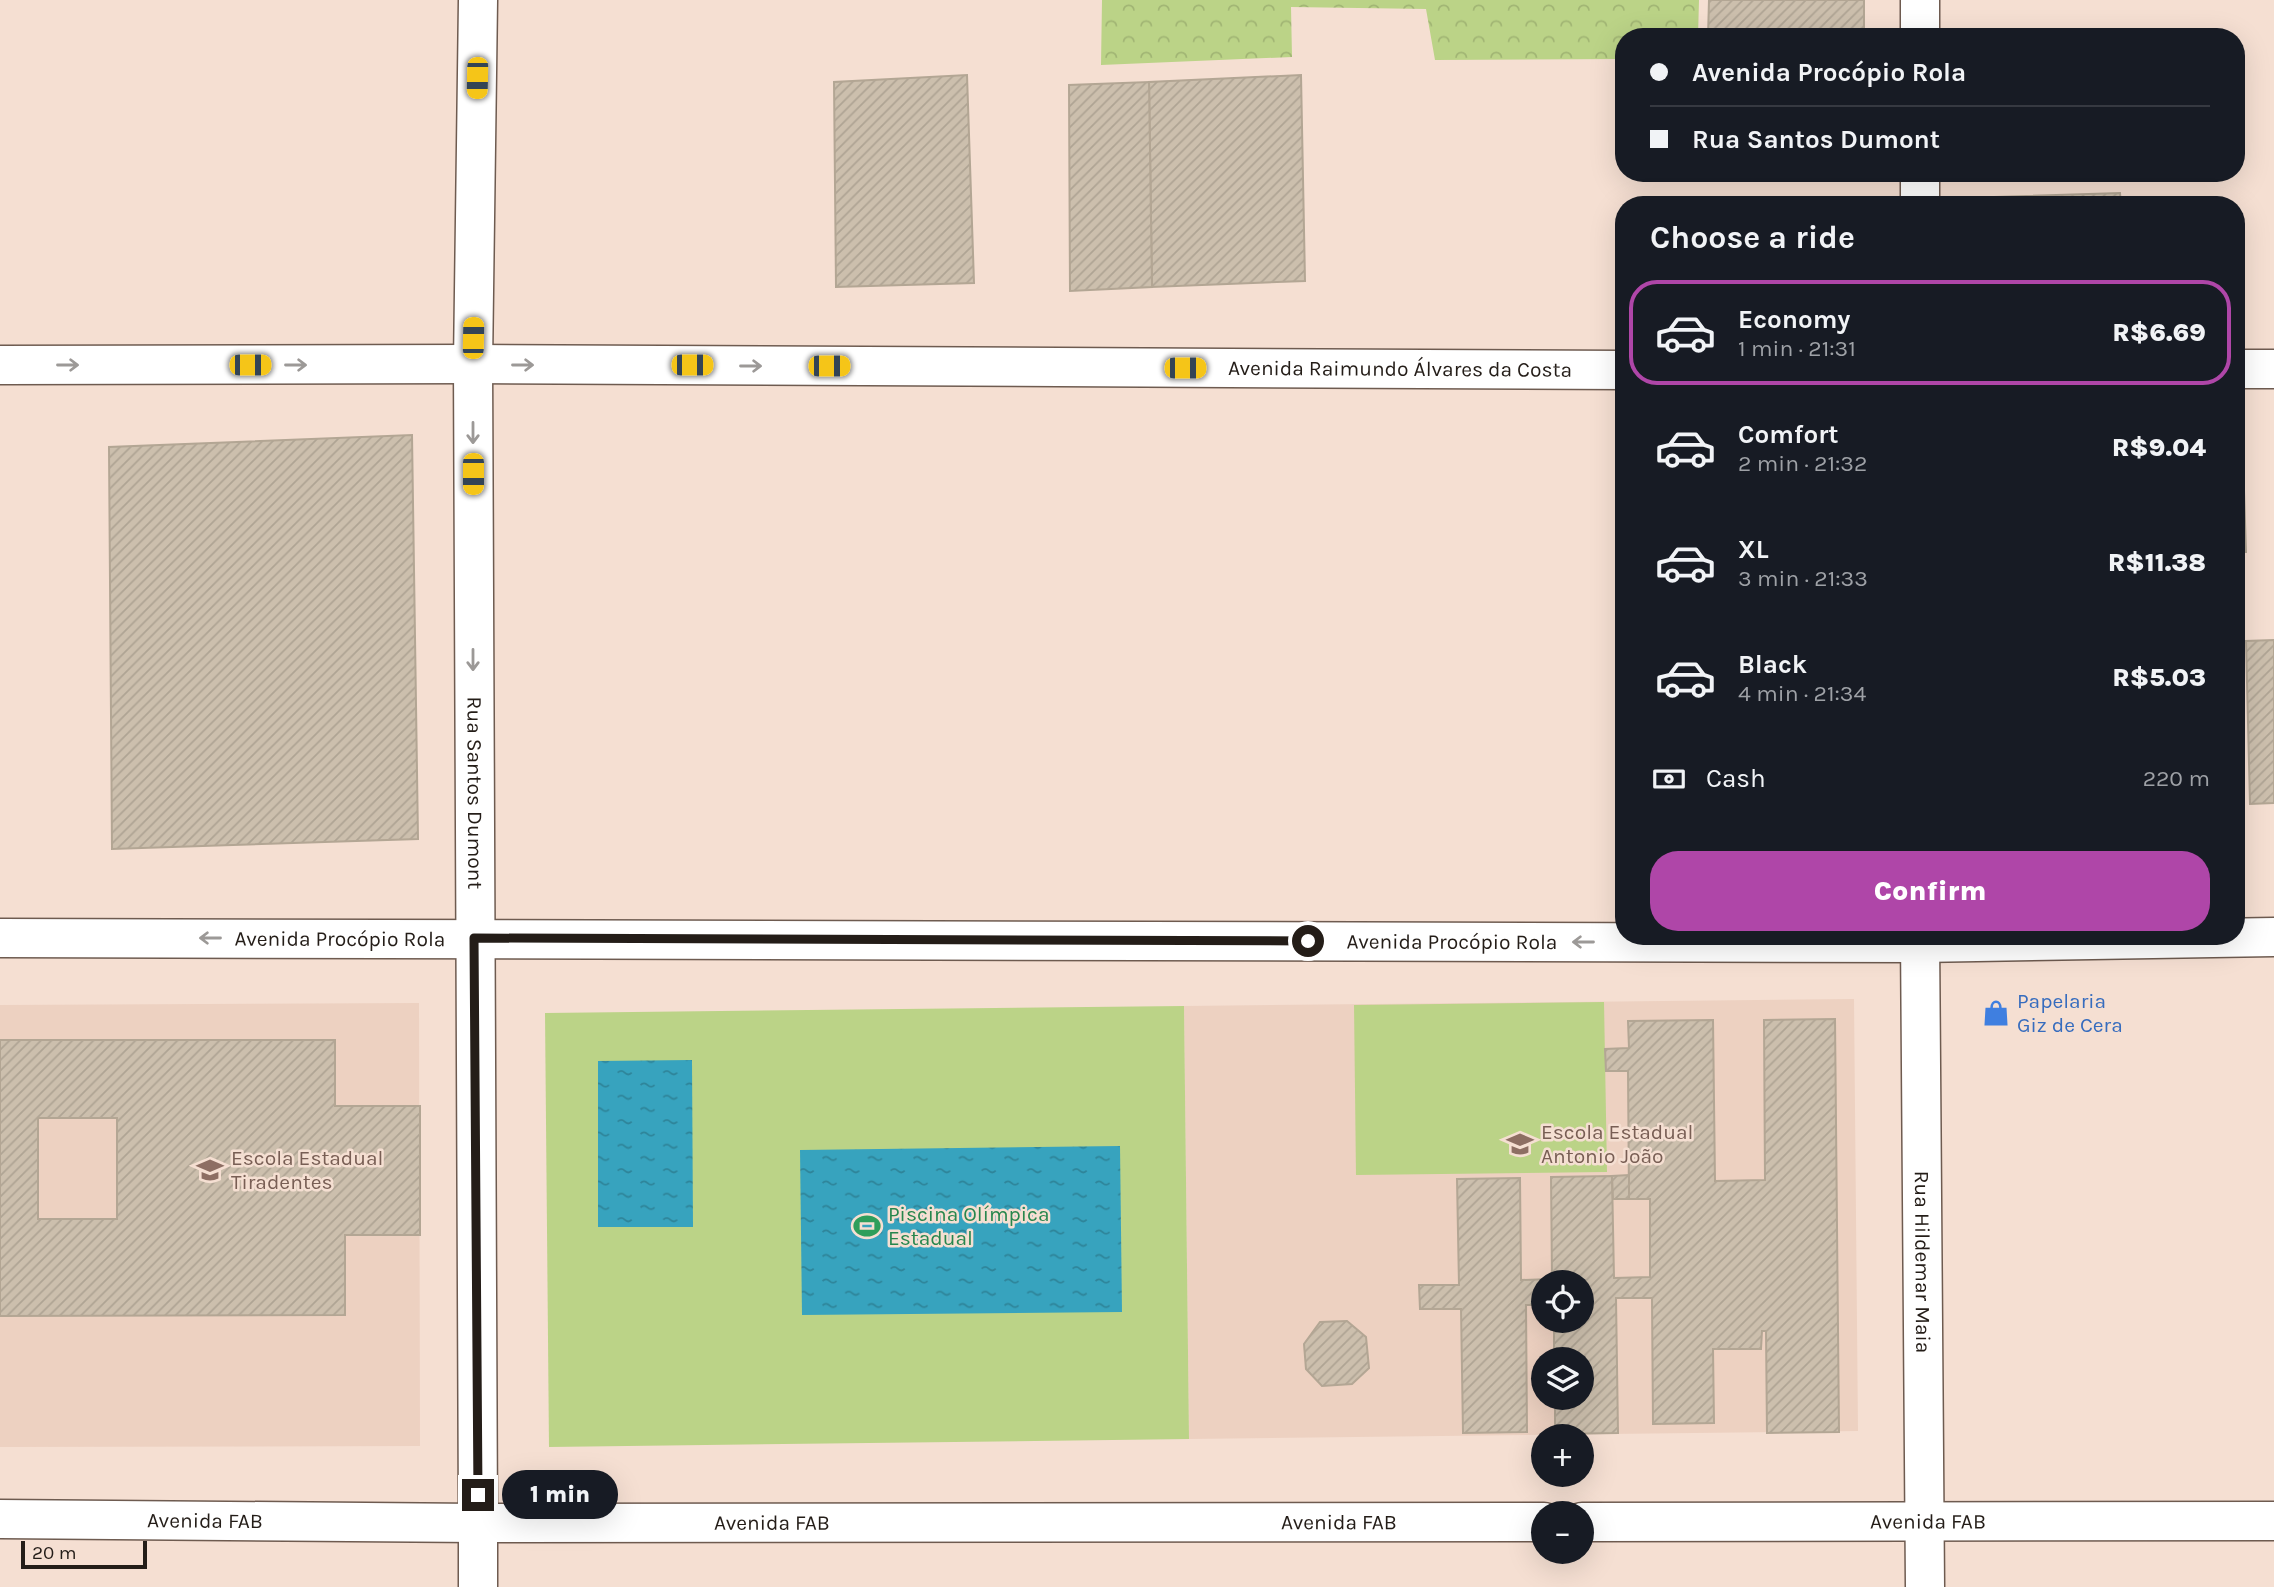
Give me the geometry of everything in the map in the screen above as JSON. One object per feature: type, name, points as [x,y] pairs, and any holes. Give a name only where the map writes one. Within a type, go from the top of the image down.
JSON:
[{"type":"street","name":"Rua Santos Dumont","points":[[478,0],[473,365],[478,1587]]},
{"type":"street","points":[[1920,0],[1920,28]]},
{"type":"street","name":"Avenida Raimundo Álvares da Costa","points":[[0,365],[1615,369]]},
{"type":"street","points":[[2245,369],[2274,369]]},
{"type":"street","name":"Avenida Procópio Rola","points":[[2245,937],[2274,937]]},
{"type":"street","name":"Avenida Procópio Rola","points":[[0,938],[1615,939]]},
{"type":"street","name":"Rua Hildemar Maia","points":[[1920,945],[1925,1587]]},
{"type":"street","name":"Avenida FAB","points":[[0,1519],[478,1523],[1531,1522]]},
{"type":"street","name":"Avenida FAB","points":[[1594,1522],[2274,1521]]},
{"type":"shaded area","name":"Escola Estadual Antonio João","points":[[1854,999],[1858,1431],[1594,1434],[1594,1424],[1531,1424],[1531,1435],[1189,1439],[1184,1006]]},
{"type":"shaded area","name":"Escola Estadual Tiradentes","points":[[419,1003],[420,1446],[0,1447],[0,1005]]},
{"type":"green space","points":[[1102,0],[1699,0],[1698,28],[1615,28],[1615,59],[1435,60],[1426,9],[1291,7],[1292,57],[1101,65]]},
{"type":"green space","points":[[1604,1002],[1607,1172],[1356,1175],[1354,1005]]},
{"type":"green space","name":"Piscina Olímpica Estadual","points":[[1184,1006],[1189,1439],[549,1447],[545,1013]]},
{"type":"water","points":[[692,1060],[693,1227],[598,1227],[598,1061]]},
{"type":"water","points":[[1120,1146],[1122,1312],[802,1315],[800,1150]]},
{"type":"building","points":[[1709,0],[1864,0],[1864,28],[1708,28]]},
{"type":"building","points":[[967,75],[974,283],[836,287],[834,82]]},
{"type":"building","points":[[1301,75],[1305,281],[1152,287],[1149,82]]},
{"type":"building","points":[[1149,82],[1152,287],[1070,291],[1069,85]]},
{"type":"building","points":[[2120,193],[2120,196],[2026,196]]},
{"type":"building","points":[[412,435],[418,839],[112,849],[109,447]]},
{"type":"building","points":[[2274,640],[2274,803],[2250,804],[2246,641]]},
{"type":"building","points":[[1835,1019],[1839,1432],[1767,1433],[1766,1331],[1762,1331],[1761,1349],[1713,1349],[1714,1423],[1653,1424],[1652,1298],[1616,1298],[1618,1433],[1594,1433],[1594,1424],[1555,1424],[1555,1410],[1594,1410],[1594,1347],[1554,1347],[1554,1333],[1594,1333],[1594,1270],[1552,1270],[1551,1177],[1612,1176],[1614,1278],[1650,1277],[1650,1199],[1629,1199],[1628,1071],[1606,1071],[1605,1049],[1629,1048],[1628,1021],[1713,1020],[1715,1181],[1765,1180],[1764,1020]]},
{"type":"building","points":[[0,1040],[335,1040],[335,1106],[420,1106],[420,1235],[345,1235],[345,1315],[0,1316]],"holes":[[[38,1118],[117,1118],[117,1219],[38,1219]]]},
{"type":"building","points":[[1629,1175],[1629,1199],[1613,1199],[1612,1176]]},
{"type":"building","points":[[1520,1178],[1521,1280],[1531,1280],[1531,1305],[1526,1305],[1527,1432],[1463,1433],[1461,1309],[1420,1309],[1419,1285],[1459,1285],[1457,1179]]},
{"type":"building","points":[[1347,1321],[1366,1337],[1369,1368],[1352,1384],[1322,1386],[1306,1369],[1304,1344],[1320,1322]]},
{"type":"place","name":"Papelaria Giz de Cera","points":[[1996,1013]]},
{"type":"place","name":"Escola Estadual Antonio João","points":[[1520,1144]]},
{"type":"place","name":"Escola Estadual Tiradentes","points":[[210,1170]]},
{"type":"place","name":"Piscina Olímpica Estadual","points":[[867,1226]]},
{"type":"route","points":[[478,1495],[474,938],[1308,941]]}]
